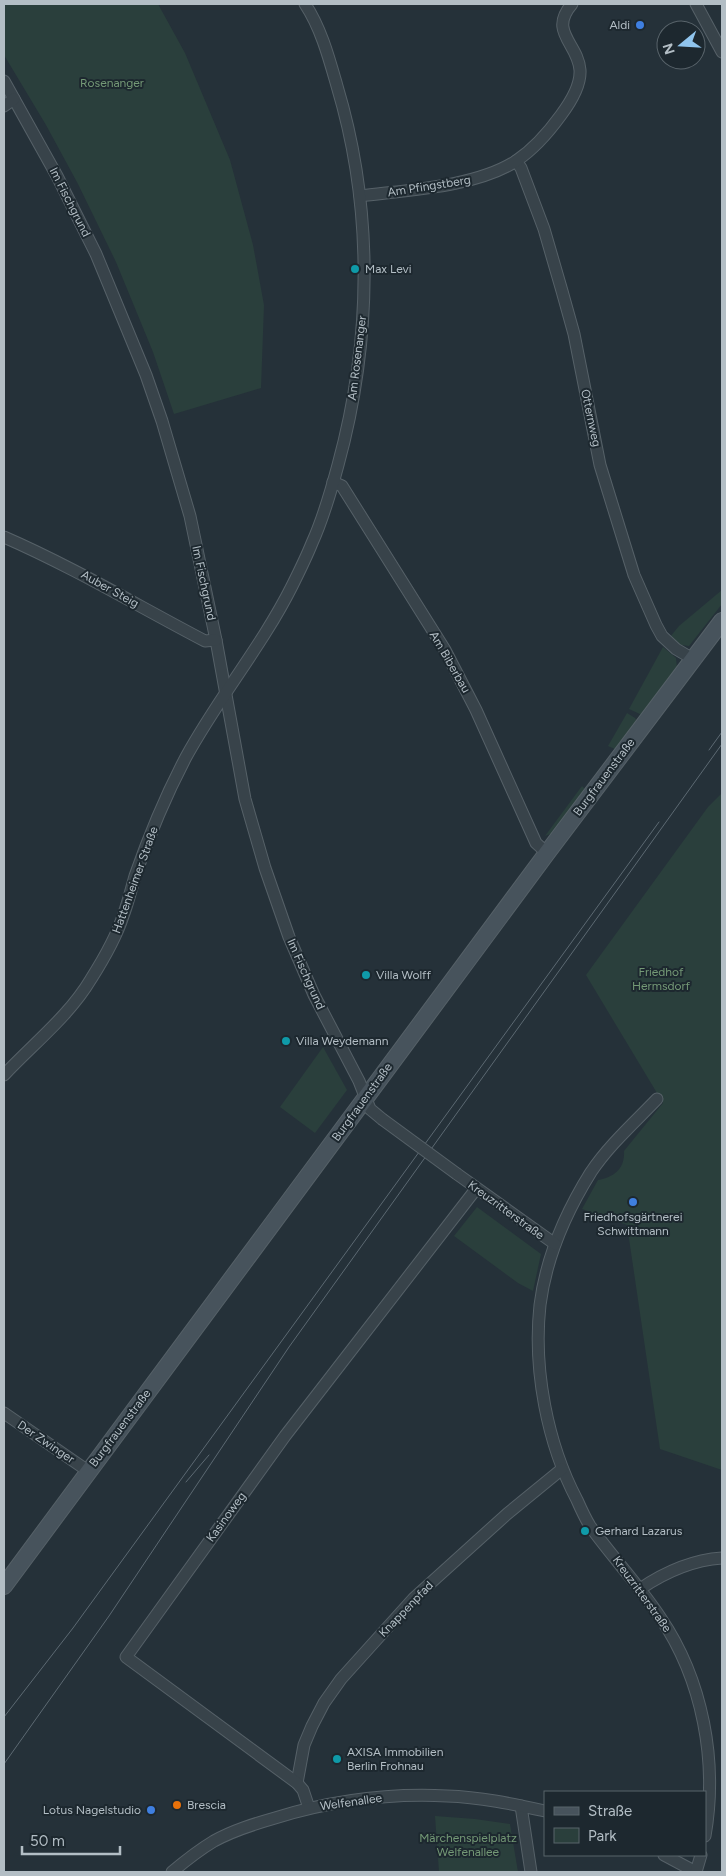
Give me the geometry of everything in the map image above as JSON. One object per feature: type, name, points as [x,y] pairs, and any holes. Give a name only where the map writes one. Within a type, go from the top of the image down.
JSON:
[{"type":"street","name":"Am Rosenanger","points":[[225,692],[291,588],[314,540],[346,436],[362,338],[364,242],[357,171],[342,100],[321,36],[305,4]]},
{"type":"street","name":"Am Pfingstberg","points":[[360,196],[466,181],[503,168],[516,161],[548,134],[567,106],[579,80],[580,68],[562,27],[563,16],[572,4]]},
{"type":"street","points":[[696,4],[722,52]]},
{"type":"street","name":"Im Fischgrund","points":[[4,81],[57,176],[96,254],[146,375],[162,421],[190,516],[216,640],[245,799],[265,868],[289,937],[314,995],[359,1081],[365,1098]]},
{"type":"street","points":[[4,106],[14,99]]},
{"type":"street","name":"Otternweg","points":[[516,161],[521,168],[544,229],[562,291],[574,334],[600,465],[634,575],[662,636],[676,649],[693,659]]},
{"type":"street","name":"Am Biberbau","points":[[333,482],[342,486],[445,650],[476,710],[536,842],[547,853]]},
{"type":"street","name":"Auber Steig","points":[[4,537],[102,584],[204,641],[216,640]]},
{"type":"street","name":"Burgfrauenstraße","points":[[4,1586],[547,853],[722,621]]},
{"type":"street","name":"Hattenheimer Straße","points":[[4,1075],[71,1007],[91,980],[122,919],[135,876],[170,791],[187,756],[225,692]]},
{"type":"street","name":"Kreuzritterstraße","points":[[365,1098],[370,1109],[382,1119],[476,1189],[555,1244]]},
{"type":"street","name":"Kreuzritterstraße","points":[[657,1099],[592,1171],[567,1216],[555,1244],[545,1278],[540,1306],[539,1347],[543,1396],[551,1434],[562,1469],[589,1524],[662,1618],[681,1653],[692,1679],[707,1740],[710,1778],[706,1829]]},
{"type":"street","name":"Kasinoweg","points":[[309,1808],[303,1790],[298,1783],[126,1658],[280,1444],[476,1189]]},
{"type":"street","name":"Der Zwinger","points":[[4,1413],[88,1472]]},
{"type":"street","name":"Knappenpfad","points":[[298,1783],[304,1745],[324,1703],[341,1679],[414,1598],[507,1514],[562,1469]]},
{"type":"street","points":[[640,1588],[670,1571],[690,1564],[722,1558]]},
{"type":"street","name":"Welfenallee","points":[[172,1872],[214,1841],[245,1827],[309,1808],[369,1798],[447,1796],[495,1801],[544,1811]]},
{"type":"street","points":[[521,1806],[531,1872]]},
{"type":"street","points":[[666,1856],[696,1872],[701,1856]]},
{"type":"green space","name":"Rosenanger","points":[[4,4],[158,4],[185,53],[230,160],[253,245],[264,305],[261,388],[174,414],[153,352],[116,262],[78,184],[46,125],[4,55]]},
{"type":"green space","points":[[722,590],[722,604],[689,646],[681,645],[670,637],[679,626]]},
{"type":"green space","points":[[663,647],[676,658],[677,668],[642,715],[629,709]]},
{"type":"green space","points":[[627,713],[637,721],[615,749],[608,746]]},
{"type":"green space","points":[[582,786],[585,789],[553,833],[545,836]]},
{"type":"green space","name":"Friedhof Hermsdorf","points":[[722,793],[722,1470],[660,1449],[627,1225],[582,1209],[598,1180],[609,1177],[617,1171],[623,1163],[624,1151],[663,1103],[586,975],[708,807]]},
{"type":"green space","points":[[323,1047],[347,1090],[315,1133],[280,1107]]},
{"type":"green space","points":[[477,1207],[541,1254],[533,1291],[518,1283],[454,1236]]},
{"type":"green space","name":"Märchenspielplatz Welfenallee","points":[[435,1816],[510,1824],[518,1872],[439,1872]]},
{"type":"tram line","points":[[709,750],[722,732]]},
{"type":"tram line","points":[[4,1764],[109,1616],[289,1347],[722,744]]},
{"type":"tram line","points":[[4,1717],[73,1628],[659,822]]},
{"type":"tram line","points":[[186,1482],[209,1455]]},
{"type":"place","name":"Aldi","points":[[640,25]]},
{"type":"place","name":"Max Levi","points":[[355,269]]},
{"type":"place","name":"Villa Wolff","points":[[366,975]]},
{"type":"place","name":"Villa Weydemann","points":[[286,1041]]},
{"type":"place","name":"Friedhofsgärtnerei Schwittmann","points":[[633,1202]]},
{"type":"place","name":"Gerhard Lazarus","points":[[585,1531]]},
{"type":"place","name":"AXISA Immobilien Berlin Frohnau","points":[[337,1759]]},
{"type":"place","name":"Brescia","points":[[177,1805]]},
{"type":"place","name":"Lotus Nagelstudio","points":[[151,1810]]}]
